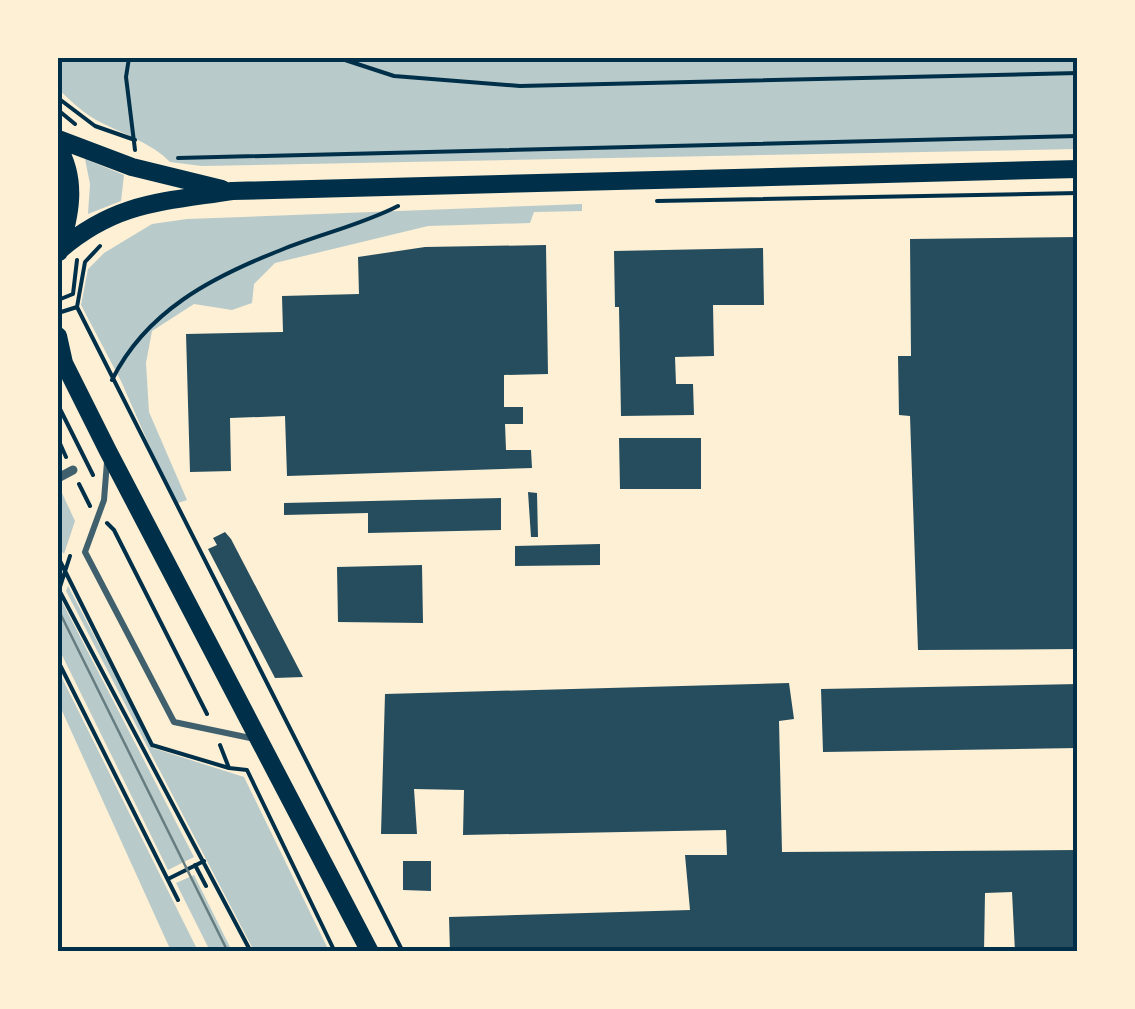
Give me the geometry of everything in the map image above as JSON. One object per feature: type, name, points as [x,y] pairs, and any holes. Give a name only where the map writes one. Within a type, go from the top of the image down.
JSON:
[{"type":"main road","points":[[58,140],[132,167],[232,191]]},
{"type":"main road","points":[[58,147],[71,187],[68,222],[59,253]]},
{"type":"main road","points":[[59,253],[96,222],[114,214],[149,204],[232,191],[1078,169]]},
{"type":"main road","points":[[58,336],[61,360],[370,952]]},
{"type":"street","points":[[58,478],[73,470]]},
{"type":"lane","points":[[108,451],[104,500],[86,552],[174,722],[261,740]]},
{"type":"path","points":[[130,58],[126,76],[135,153],[147,156]]},
{"type":"path","points":[[339,58],[394,76],[520,86],[1078,74]]},
{"type":"path","points":[[58,98],[95,126],[134,140]]},
{"type":"path","points":[[58,110],[87,132]]},
{"type":"path","points":[[164,158],[1078,136]]},
{"type":"path","points":[[658,201],[1078,193]]},
{"type":"path","points":[[112,380],[140,336],[171,305],[246,264],[398,206],[378,207]]},
{"type":"path","points":[[106,241],[84,262],[77,308],[403,952]]},
{"type":"path","points":[[58,313],[77,308]]},
{"type":"path","points":[[58,405],[94,478]]},
{"type":"path","points":[[58,438],[73,470]]},
{"type":"path","points":[[87,503],[90,490]]},
{"type":"path","points":[[71,555],[59,590],[251,952]]},
{"type":"path","points":[[58,661],[178,900]]},
{"type":"path","points":[[228,768],[247,770],[335,952]]},
{"type":"path","points":[[168,879],[204,860]]},
{"type":"path","points":[[196,865],[206,886]]},
{"type":"shaded area","points":[[58,58],[1077,58],[1077,149],[202,166],[170,162],[147,145],[84,112],[58,89]]},
{"type":"shaded area","points":[[85,159],[124,175],[121,201],[88,214],[90,184]]},
{"type":"shaded area","points":[[582,204],[582,211],[534,212],[530,223],[428,226],[275,263],[254,284],[252,303],[232,310],[194,304],[152,331],[146,363],[149,412],[187,500],[175,504],[121,381],[81,305],[88,269],[104,253],[152,224],[187,219]]},
{"type":"shaded area","points":[[62,493],[75,521],[64,554],[58,547],[58,495]]},
{"type":"shaded area","points":[[68,586],[153,748],[244,777],[329,951],[254,951],[66,591]]},
{"type":"shaded area","points":[[58,594],[194,857],[168,870],[58,647]]},
{"type":"shaded area","points":[[58,670],[198,951],[171,951],[58,702]]},
{"type":"shaded area","points":[[194,875],[232,951],[210,951],[176,883]]},
{"type":"building","points":[[1078,237],[1078,649],[918,650],[910,416],[899,415],[898,356],[911,356],[910,239]]},
{"type":"building","points":[[546,245],[548,374],[504,375],[504,407],[523,407],[523,424],[505,424],[506,450],[531,450],[532,468],[287,476],[285,416],[230,418],[231,471],[190,472],[186,334],[283,332],[282,296],[359,294],[358,257],[425,247]]},
{"type":"building","points":[[763,248],[764,305],[713,305],[714,356],[675,357],[676,384],[693,384],[694,415],[621,416],[614,251]]},
{"type":"building","points":[[619,438],[701,438],[701,489],[620,489]]},
{"type":"building","points":[[528,492],[537,493],[538,537],[531,537]]},
{"type":"building","points":[[501,498],[501,530],[368,533],[368,513],[284,515],[284,503]]},
{"type":"building","points":[[225,532],[303,677],[275,678],[208,549],[217,545],[213,538]]},
{"type":"building","points":[[600,544],[600,565],[515,566],[515,546]]},
{"type":"building","points":[[422,565],[423,623],[338,622],[337,567]]},
{"type":"building","points":[[789,683],[794,719],[779,721],[782,852],[1078,850],[1078,952],[1015,952],[1012,892],[985,893],[984,952],[450,952],[449,917],[690,910],[685,855],[727,855],[726,830],[463,835],[464,790],[414,789],[417,834],[381,834],[385,694]]},
{"type":"building","points":[[1078,684],[1078,748],[823,752],[821,689]]},
{"type":"building","points":[[403,861],[431,861],[431,891],[403,890]]},
{"type":"tram line","points":[[58,609],[228,952]]}]
